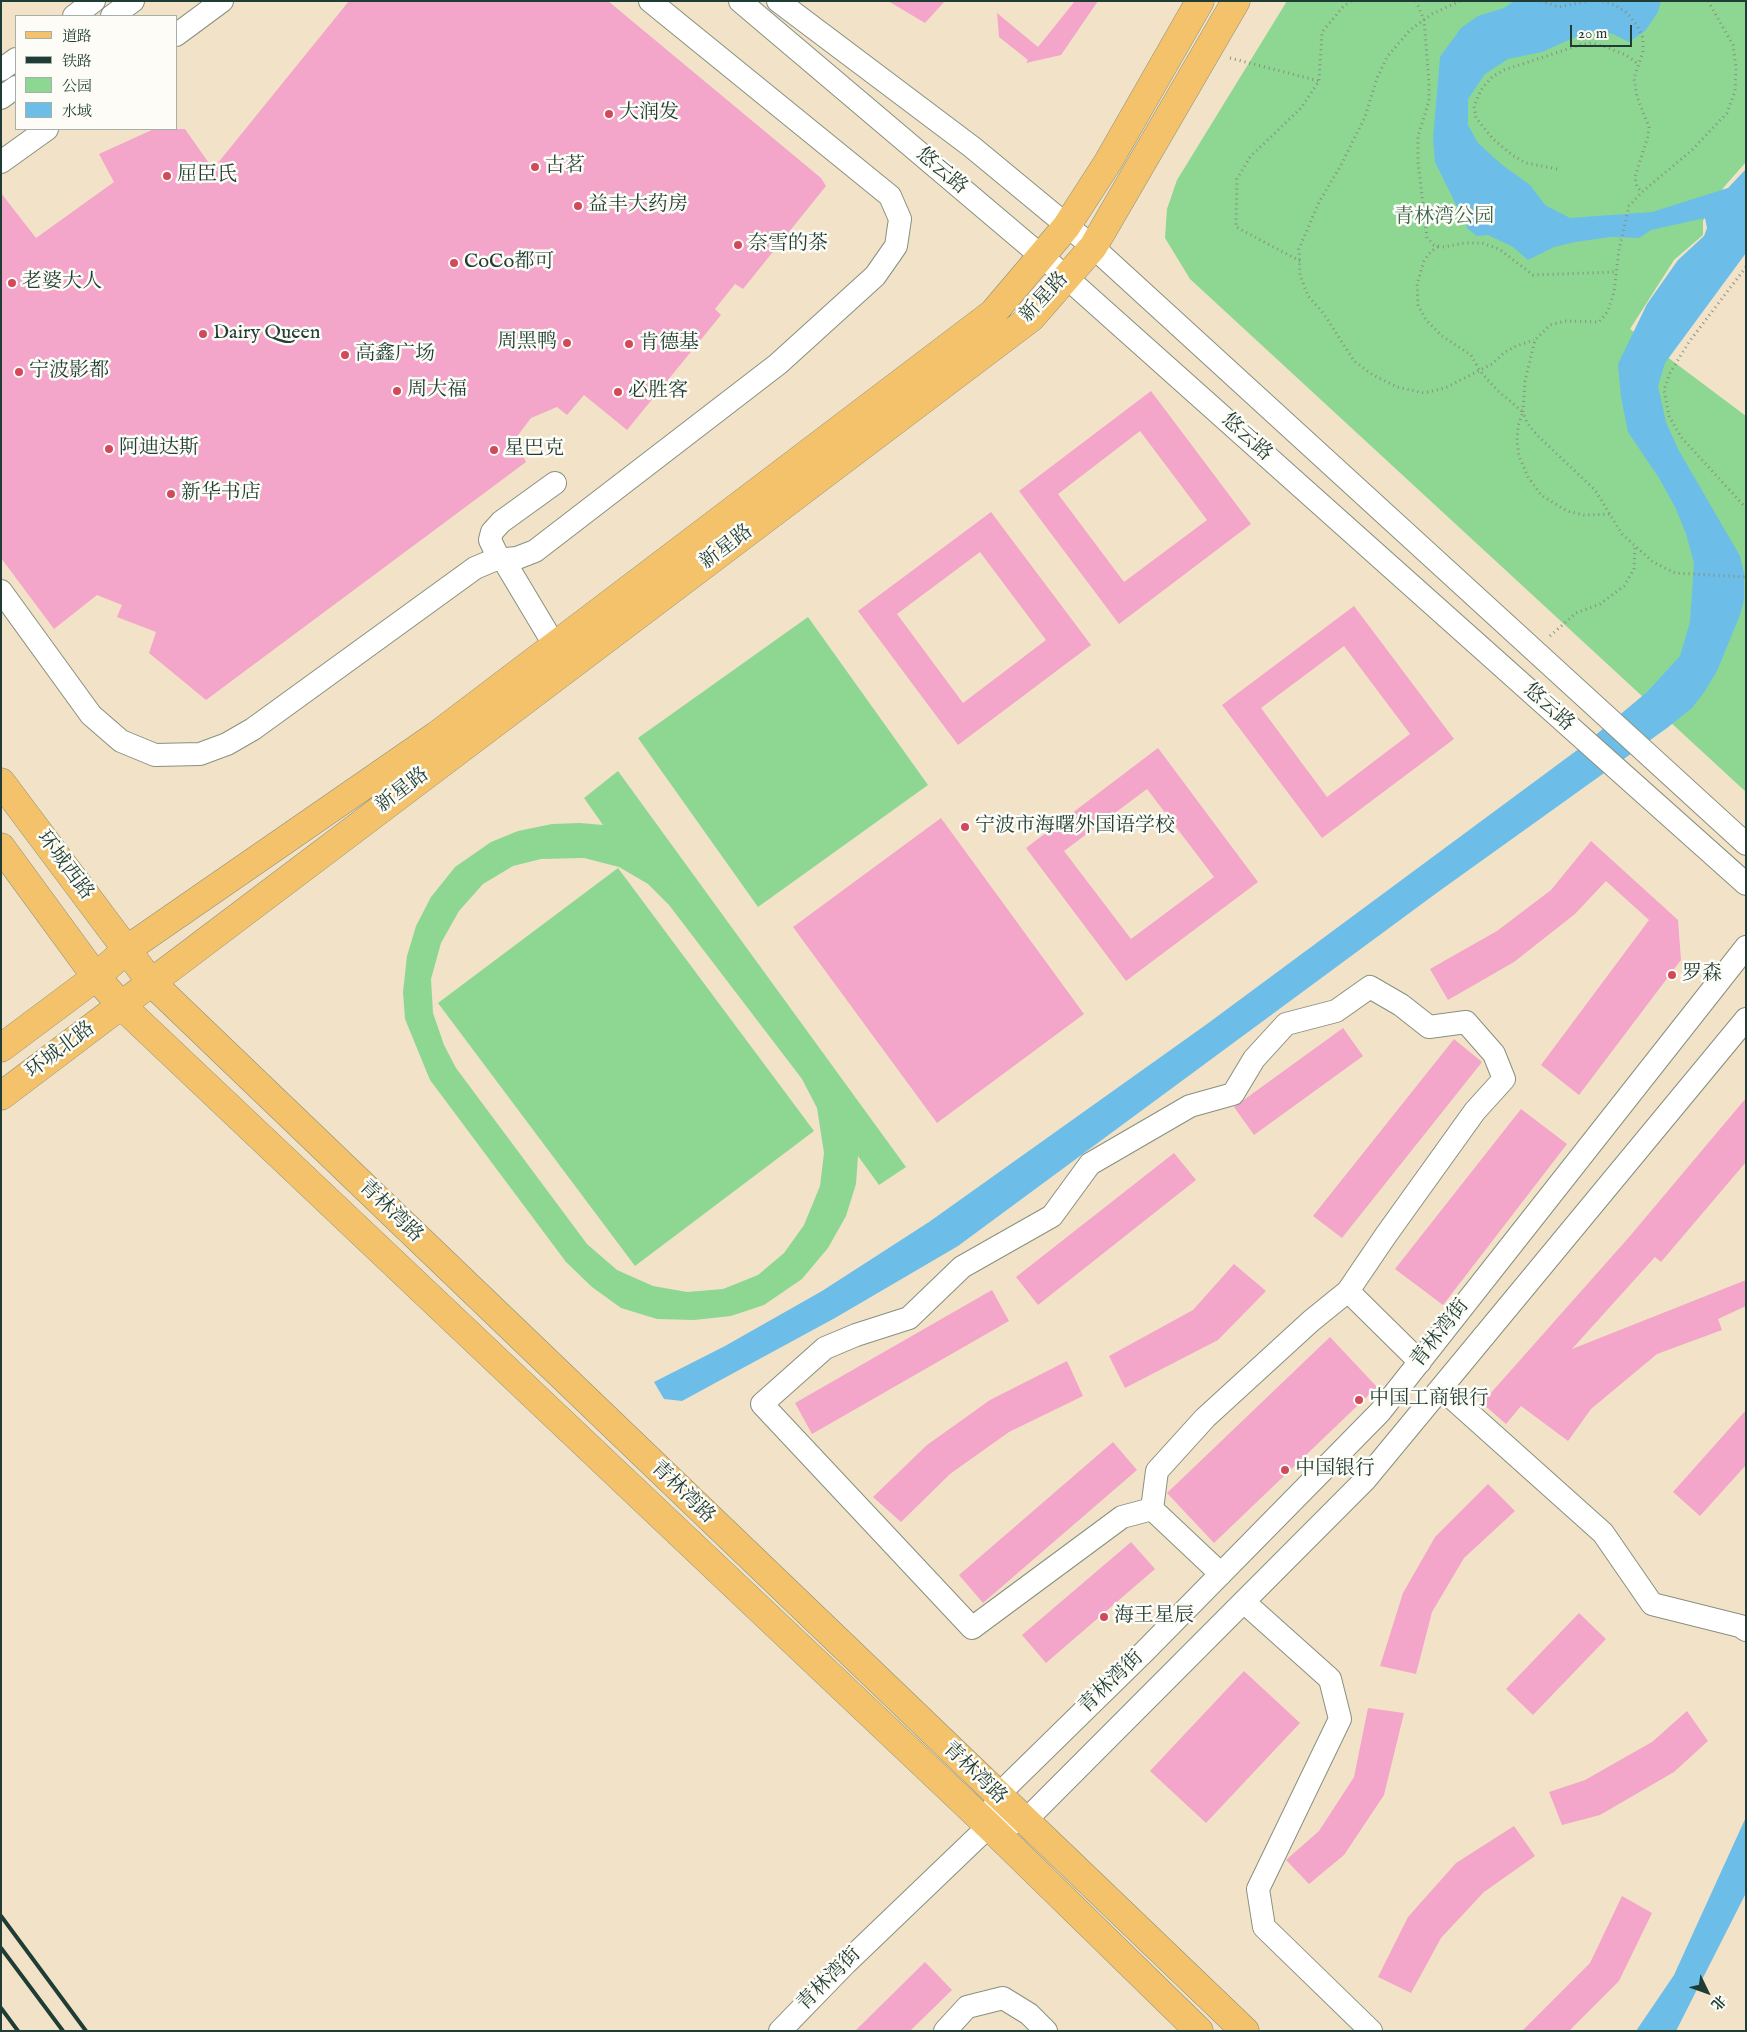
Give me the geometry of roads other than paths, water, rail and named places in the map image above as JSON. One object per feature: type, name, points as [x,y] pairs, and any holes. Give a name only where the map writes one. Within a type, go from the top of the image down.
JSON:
[{"type":"main road","name":"新星路","points":[[96,977],[126,950],[437,735],[993,313],[1066,227],[1108,162],[1200,1]]},
{"type":"main road","name":"新星路","points":[[122,1006],[150,981],[1031,318],[1093,247],[1236,1]]},
{"type":"main road","name":"环城西路","points":[[1,782],[126,950]]},
{"type":"main road","name":"青林湾路","points":[[1,847],[96,977],[122,1006],[989,1826],[1199,2031]]},
{"type":"main road","name":"青林湾路","points":[[126,950],[150,981],[1245,2031]]},
{"type":"main road","name":"环城北路","points":[[1,1048],[96,977]]},
{"type":"main road","name":"环城北路","points":[[1,1096],[122,1006]]},
{"type":"street","points":[[75,15],[94,1]]},
{"type":"street","points":[[113,15],[132,1]]},
{"type":"street","points":[[1,591],[92,715],[121,741],[155,755],[200,754],[227,744],[254,729],[475,568],[501,559],[517,558],[535,551],[778,364],[875,276],[896,246],[900,218],[890,196],[650,1]]},
{"type":"street","name":"悠云路","points":[[740,1],[1066,277],[1746,884]]},
{"type":"street","name":"悠云路","points":[[778,1],[972,147],[1066,227],[1093,247],[1746,844]]},
{"type":"street","points":[[178,32],[218,2]]},
{"type":"street","points":[[1,70],[15,60]]},
{"type":"street","points":[[1,98],[15,88]]},
{"type":"street","points":[[1,162],[46,130]]},
{"type":"street","points":[[555,483],[501,522],[492,532],[490,540],[555,646]]},
{"type":"street","name":"青林湾街","points":[[780,2031],[846,1963],[989,1826],[998,1796],[1221,1574],[1380,1412],[1746,947]]},
{"type":"street","points":[[1370,987],[1401,1006],[1429,1027],[1466,1022],[1494,1054],[1504,1079],[1476,1111],[1348,1291],[1311,1322],[1193,1432],[1157,1471],[1152,1509],[1122,1517],[972,1628],[762,1404],[825,1348],[856,1335],[909,1318],[962,1267],[1052,1216],[1090,1164],[1190,1106],[1232,1094],[1254,1059],[1286,1024],[1336,1011],[1370,987]]},
{"type":"street","name":"青林湾街","points":[[1025,1821],[1364,1480],[1746,1019]]},
{"type":"street","points":[[1348,1291],[1420,1362]]},
{"type":"street","points":[[1441,1388],[1603,1533],[1652,1604],[1740,1626],[1746,1630]]},
{"type":"street","points":[[1152,1509],[1221,1574]]},
{"type":"street","points":[[1244,1602],[1330,1679],[1340,1719],[1258,1889],[1264,1927],[1371,2031]]},
{"type":"street","points":[[989,1826],[1025,1821]]},
{"type":"street","points":[[945,2031],[967,2006],[1003,1998],[1029,2014],[1046,2031]]},
{"type":"water","points":[[1514,1],[1661,1],[1658,12],[1645,31],[1629,42],[1613,34],[1589,31],[1542,52],[1508,59],[1485,74],[1468,99],[1468,125],[1478,143],[1501,164],[1530,185],[1545,205],[1570,218],[1652,212],[1728,188],[1746,169],[1746,253],[1665,363],[1658,386],[1666,422],[1678,449],[1740,556],[1744,573],[1744,600],[1740,615],[1717,671],[1705,691],[1692,708],[1667,728],[1438,892],[958,1246],[835,1318],[682,1401],[664,1399],[654,1382],[725,1346],[822,1291],[929,1222],[1207,1024],[1580,748],[1647,692],[1680,656],[1690,622],[1694,563],[1686,534],[1676,509],[1659,478],[1628,432],[1621,397],[1618,364],[1647,304],[1678,260],[1704,236],[1707,228],[1705,218],[1651,230],[1639,238],[1611,237],[1575,242],[1554,247],[1528,260],[1513,247],[1488,235],[1477,236],[1468,229],[1435,162],[1433,139],[1440,57],[1461,28],[1478,16],[1504,8]]},
{"type":"water","points":[[1746,1817],[1746,1893],[1676,2031],[1636,2031],[1674,1975]]},
{"type":"railway","points":[[1,1916],[86,2031]]},
{"type":"railway","points":[[1,1948],[63,2031]]},
{"type":"railway","points":[[1,2008],[18,2031]]},
{"type":"place","name":"大润发","points":[[609,114]]},
{"type":"place","name":"古茗","points":[[535,167]]},
{"type":"place","name":"屈臣氏","points":[[167,176]]},
{"type":"place","name":"益丰大药房","points":[[578,206]]},
{"type":"place","name":"奈雪的茶","points":[[738,245]]},
{"type":"place","name":"CoCo都可","points":[[454,263]]},
{"type":"place","name":"老婆大人","points":[[12,283]]},
{"type":"place","name":"Dairy Queen","points":[[203,334]]},
{"type":"place","name":"周黑鸭","points":[[567,343]]},
{"type":"place","name":"肯德基","points":[[629,344]]},
{"type":"place","name":"高鑫广场","points":[[345,355]]},
{"type":"place","name":"宁波影都","points":[[19,372]]},
{"type":"place","name":"周大福","points":[[397,391]]},
{"type":"place","name":"必胜客","points":[[618,392]]},
{"type":"place","name":"阿迪达斯","points":[[109,449]]},
{"type":"place","name":"星巴克","points":[[494,450]]},
{"type":"place","name":"新华书店","points":[[171,494]]},
{"type":"place","name":"宁波市海曙外国语学校","points":[[965,827]]},
{"type":"place","name":"罗森","points":[[1672,975]]},
{"type":"place","name":"中国工商银行","points":[[1359,1400]]},
{"type":"place","name":"中国银行","points":[[1285,1470]]},
{"type":"place","name":"海王星辰","points":[[1104,1617]]},
{"type":"park label","name":"青林湾公园","points":[[1444,218]]}]
